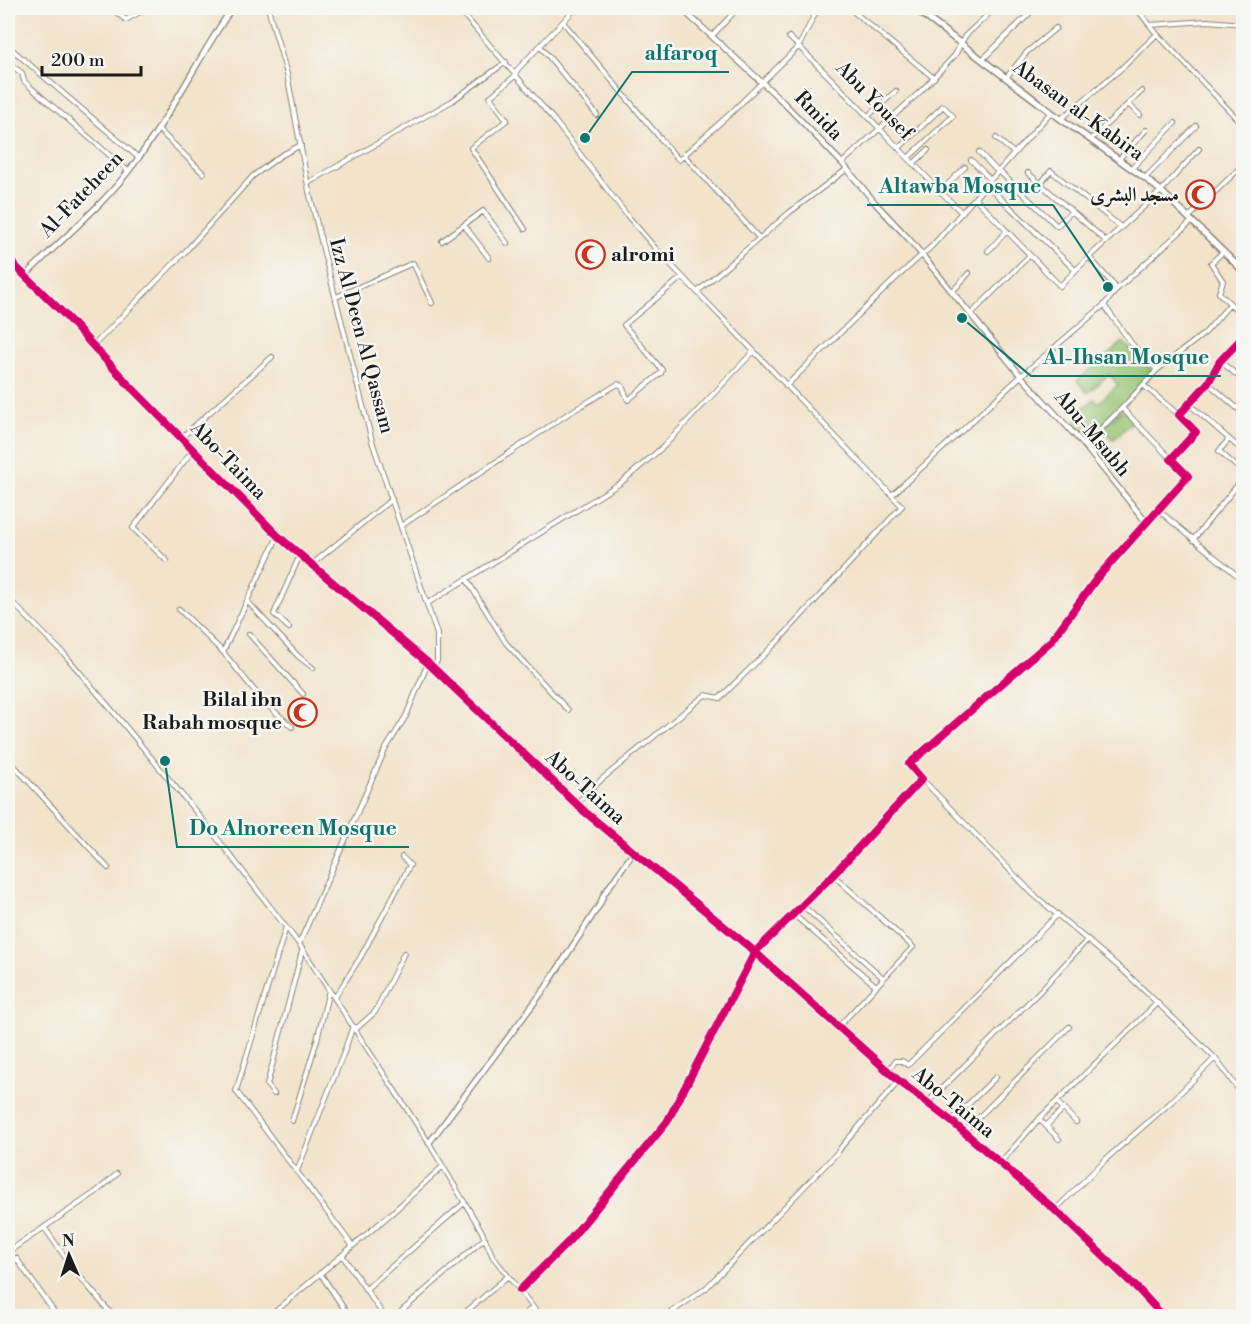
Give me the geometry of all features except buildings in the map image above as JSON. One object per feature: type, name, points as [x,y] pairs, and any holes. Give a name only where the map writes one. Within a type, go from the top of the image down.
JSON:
[{"type":"main road","name":"Abasan al-Kabira","points":[[914,8],[1051,112],[1145,178],[1244,272]]},
{"type":"street","points":[[111,8],[126,20],[147,8]]},
{"type":"street","name":"Al-Fateheen","points":[[22,274],[29,272],[121,182],[158,129],[204,50],[232,8]]},
{"type":"street","name":"Izz Al Deen Al Qassam","points":[[268,8],[287,74],[308,183],[372,441],[437,634],[437,661],[431,665],[406,716],[385,750],[299,944]]},
{"type":"street","points":[[458,8],[568,138],[626,214],[682,277],[902,506],[780,639],[720,698],[705,694],[576,803]]},
{"type":"street","points":[[525,229],[471,148],[507,120],[490,97],[516,75],[517,70],[576,8]]},
{"type":"street","name":"Rmida","points":[[681,8],[762,82],[842,163],[922,256]]},
{"type":"street","points":[[712,36],[738,8]]},
{"type":"street","points":[[563,21],[679,160],[799,46],[815,14],[822,8]]},
{"type":"street","points":[[849,8],[934,78]]},
{"type":"street","points":[[842,163],[934,78],[955,55],[965,36],[995,8]]},
{"type":"street","points":[[982,60],[1035,8]]},
{"type":"street","points":[[1136,8],[1157,34],[1244,126]]},
{"type":"street","points":[[1143,15],[1150,8]]},
{"type":"street","points":[[1150,25],[1207,21],[1244,24]]},
{"type":"street","points":[[1006,78],[1028,52],[1056,27]]},
{"type":"street","points":[[1061,119],[1123,67],[1157,34]]},
{"type":"street","name":"Abu Yousef","points":[[789,37],[882,128],[913,164],[962,213]]},
{"type":"street","points":[[8,46],[139,158]]},
{"type":"street","points":[[540,46],[597,115]]},
{"type":"street","points":[[308,183],[443,106],[506,62]]},
{"type":"street","points":[[8,63],[22,73],[28,85],[129,171]]},
{"type":"street","points":[[868,116],[896,91]]},
{"type":"street","points":[[1091,139],[1142,91]]},
{"type":"street","points":[[1129,105],[1140,115]]},
{"type":"street","points":[[898,148],[943,106],[953,116],[908,158]]},
{"type":"street","points":[[786,386],[895,279],[922,256],[1051,112]]},
{"type":"street","points":[[1132,168],[1175,123]]},
{"type":"street","points":[[1145,178],[1196,126]]},
{"type":"street","points":[[158,129],[203,173]]},
{"type":"street","points":[[1119,159],[1146,130]]},
{"type":"street","points":[[996,138],[1014,153]]},
{"type":"street","points":[[93,346],[184,253],[253,176],[280,156],[301,145]]},
{"type":"street","points":[[975,198],[1060,286],[1161,191],[1199,149]]},
{"type":"street","points":[[913,164],[928,150]]},
{"type":"street","points":[[979,152],[1057,226],[1072,211]]},
{"type":"street","points":[[684,155],[759,238]]},
{"type":"street","points":[[971,160],[991,180]]},
{"type":"street","points":[[892,495],[1022,376],[1104,305],[1117,289],[1244,164]]},
{"type":"street","points":[[940,192],[965,167]]},
{"type":"street","points":[[697,292],[759,238],[847,169]]},
{"type":"street","points":[[1239,170],[1244,175]]},
{"type":"street","points":[[1041,183],[1051,171],[1121,227]]},
{"type":"street","points":[[1028,173],[1106,241]]},
{"type":"street","points":[[987,185],[1075,270]]},
{"type":"street","points":[[442,241],[483,211],[507,243]]},
{"type":"street","points":[[464,225],[489,258]]},
{"type":"street","points":[[988,251],[1007,231]]},
{"type":"street","points":[[1223,252],[1211,263],[1223,280],[1219,293],[1239,312]]},
{"type":"street","points":[[971,314],[1030,255]]},
{"type":"street","name":"Abu-Msubh","points":[[922,256],[1022,376],[1084,445],[1146,522]]},
{"type":"street","points":[[1089,257],[1117,289]]},
{"type":"street","name":"Abo-Taima","points":[[8,259],[278,536],[431,665],[546,776],[633,853],[754,952],[888,1072],[1055,1210],[1139,1290],[1163,1317]]},
{"type":"street","points":[[336,297],[413,263],[432,303]]},
{"type":"street","points":[[951,292],[969,273]]},
{"type":"street","points":[[400,526],[541,431],[609,389],[618,384],[622,386],[628,400],[661,373],[662,370],[624,325],[682,277]]},
{"type":"street","points":[[1084,445],[1157,370],[1205,333],[1230,304]]},
{"type":"street","points":[[1104,305],[1132,344],[1157,370]]},
{"type":"street","points":[[1179,415],[1208,383],[1220,361],[1244,336]]},
{"type":"street","points":[[1234,347],[1244,355]]},
{"type":"street","points":[[428,603],[622,482],[664,446],[753,352]]},
{"type":"street","points":[[182,437],[272,357]]},
{"type":"street","points":[[1220,361],[1244,381]]},
{"type":"street","points":[[1208,383],[1244,414]]},
{"type":"street","points":[[1143,385],[1196,432],[1171,459]]},
{"type":"street","points":[[1189,404],[1244,452]]},
{"type":"street","points":[[1122,408],[1188,476],[1097,578],[1051,641],[909,764],[1002,863],[1088,939],[1215,1058],[1244,1097]]},
{"type":"street","points":[[1193,540],[1244,475],[1219,451],[1229,440]]},
{"type":"street","points":[[167,561],[133,528],[194,449]]},
{"type":"street","points":[[311,565],[392,499]]},
{"type":"street","points":[[1158,510],[1244,581]]},
{"type":"street","points":[[223,652],[278,536]]},
{"type":"street","points":[[289,628],[274,614],[300,555]]},
{"type":"street","points":[[467,580],[506,643],[568,710]]},
{"type":"street","points":[[8,600],[65,655],[116,714],[299,944],[429,1143],[493,1257],[540,1317]]},
{"type":"street","points":[[247,601],[298,656],[313,668]]},
{"type":"street","points":[[179,609],[223,652],[263,700],[292,727]]},
{"type":"street","points":[[249,634],[303,694]]},
{"type":"street","points":[[8,759],[108,868]]},
{"type":"street","points":[[520,1290],[569,1241],[667,1122],[754,952],[833,875],[921,779]]},
{"type":"street","points":[[429,1143],[546,987],[604,894],[633,853]]},
{"type":"street","points":[[334,997],[360,958],[410,865],[402,858]]},
{"type":"street","points":[[833,875],[913,947],[838,1026]]},
{"type":"street","points":[[802,905],[883,978]]},
{"type":"street","points":[[794,914],[876,986]]},
{"type":"street","points":[[888,1072],[895,1061],[902,1061],[908,1065],[1058,914]]},
{"type":"street","points":[[286,927],[236,1091],[352,1245]]},
{"type":"street","points":[[927,1103],[1040,991],[1088,939]]},
{"type":"street","points":[[274,1094],[267,1085],[303,950]]},
{"type":"street","points":[[352,1026],[357,1028],[375,1012],[404,953]]},
{"type":"street","points":[[292,1120],[329,990]]},
{"type":"street","points":[[1000,1163],[1039,1119],[1157,1003]]},
{"type":"street","points":[[297,1171],[352,1026]]},
{"type":"street","points":[[963,1133],[1069,1028]]},
{"type":"street","points":[[1055,1210],[1106,1159],[1130,1140],[1215,1058]]},
{"type":"street","points":[[951,1122],[996,1077]]},
{"type":"street","points":[[666,1317],[706,1288],[838,1152],[899,1081]]},
{"type":"street","points":[[1057,1102],[1077,1122]]},
{"type":"street","points":[[1046,1126],[1064,1108]]},
{"type":"street","points":[[1039,1119],[1059,1139]]},
{"type":"street","points":[[270,1317],[442,1167]]},
{"type":"street","points":[[8,1252],[96,1192],[117,1174]]},
{"type":"street","points":[[365,1290],[464,1203]]},
{"type":"street","points":[[44,1227],[72,1268],[113,1317]]},
{"type":"street","points":[[396,1317],[484,1238]]},
{"type":"street","points":[[342,1256],[384,1317]]},
{"type":"street","points":[[8,1265],[16,1258],[57,1317]]},
{"type":"street","points":[[320,1273],[349,1317]]},
{"type":"street","points":[[461,1317],[507,1277]]},
{"type":"street","points":[[522,1317],[532,1308]]},
{"type":"green space","points":[[1123,342],[1154,372],[1120,410],[1084,441],[1071,425],[1085,413],[1082,409],[1094,399],[1098,403],[1118,385],[1109,374],[1088,393],[1077,381]]},
{"type":"green space","points":[[1125,411],[1133,421],[1113,440],[1103,428]]},
{"type":"cycle path","points":[[8,259],[278,536],[428,663],[585,812],[748,946],[899,1081],[951,1121],[1055,1210],[1163,1316]]},
{"type":"cycle path","points":[[520,1290],[569,1241],[667,1122],[755,952],[833,875],[922,779],[909,764],[1051,641],[1097,578],[1188,476],[1171,459],[1196,432],[1179,415],[1208,383],[1220,361],[1244,336]]},
{"type":"place","name":"alfaroq","points":[[585,138]]},
{"type":"place","name":"مسجد البشرى","points":[[1200,195]]},
{"type":"place","name":"alromi","points":[[590,255]]},
{"type":"place","name":"Altawba Mosque","points":[[1108,287]]},
{"type":"place","name":"Al-Ihsan Mosque","points":[[962,318]]},
{"type":"place","name":"Bilal ibn Rabah mosque","points":[[303,712]]},
{"type":"place","name":"Do Alnoreen Mosque","points":[[165,761]]}]
